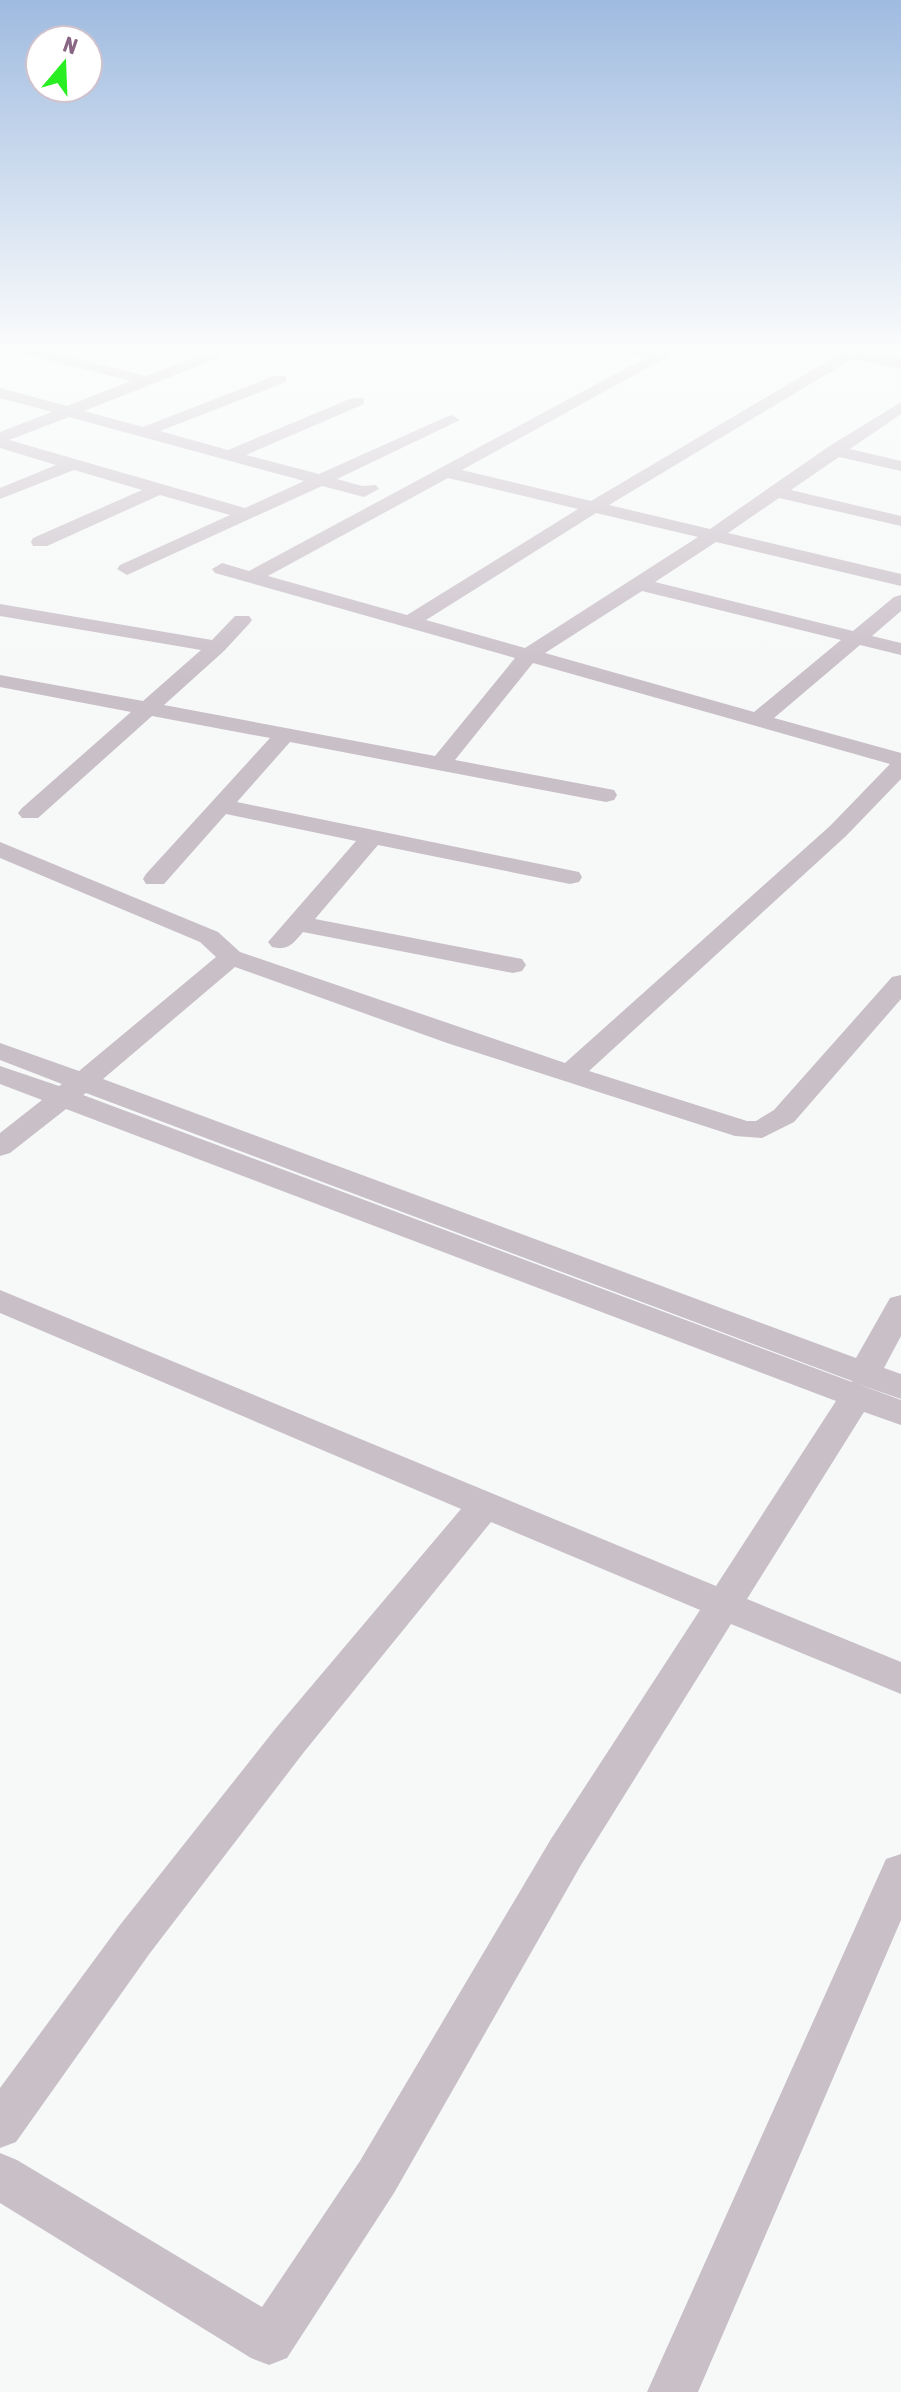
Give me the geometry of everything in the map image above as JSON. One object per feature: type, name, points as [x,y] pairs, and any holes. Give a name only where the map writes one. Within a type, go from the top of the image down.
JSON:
[{"type":"street","points":[[57,459],[245,514]]},
{"type":"street","points":[[250,459],[322,478]]},
{"type":"street","points":[[127,569],[365,459]]},
{"type":"street","points":[[252,577],[471,459]]},
{"type":"street","points":[[410,622],[673,459]]},
{"type":"street","points":[[440,764],[528,655],[639,584],[823,459]]},
{"type":"street","points":[[868,459],[901,466]]},
{"type":"street","points":[[0,494],[73,464]]},
{"type":"street","points":[[446,472],[901,580]]},
{"type":"street","points":[[40,542],[159,489]]},
{"type":"street","points":[[775,492],[901,521]]},
{"type":"street","points":[[222,569],[901,760]]},
{"type":"street","points":[[639,584],[901,649]]},
{"type":"street","points":[[758,720],[901,601]]},
{"type":"street","points":[[0,610],[217,647]]},
{"type":"street","points":[[30,813],[217,647],[242,620]]},
{"type":"street","points":[[0,701],[10,683],[606,795]]},
{"type":"street","points":[[155,879],[285,735]]},
{"type":"street","points":[[569,1073],[606,1043],[826,841],[901,766]]},
{"type":"street","points":[[221,806],[570,877]]},
{"type":"street","points":[[372,837],[289,933],[513,965]]},
{"type":"street","points":[[0,849],[209,937],[231,957],[457,1037],[745,1130],[762,1129],[784,1116],[901,983]]},
{"type":"street","points":[[0,1147],[154,1025],[231,957]]},
{"type":"street","points":[[0,1051],[72,1090],[860,1385],[901,1413]]},
{"type":"street","points":[[0,1074],[72,1090]]},
{"type":"street","points":[[0,1301],[901,1679]]},
{"type":"street","points":[[0,2176],[269,2340],[377,2177],[566,1852],[860,1385],[901,1306]]},
{"type":"street","points":[[860,1385],[901,1387]]},
{"type":"street","points":[[0,2126],[135,1939],[280,1752],[485,1504]]},
{"type":"street","points":[[672,2392],[901,1872]]}]
